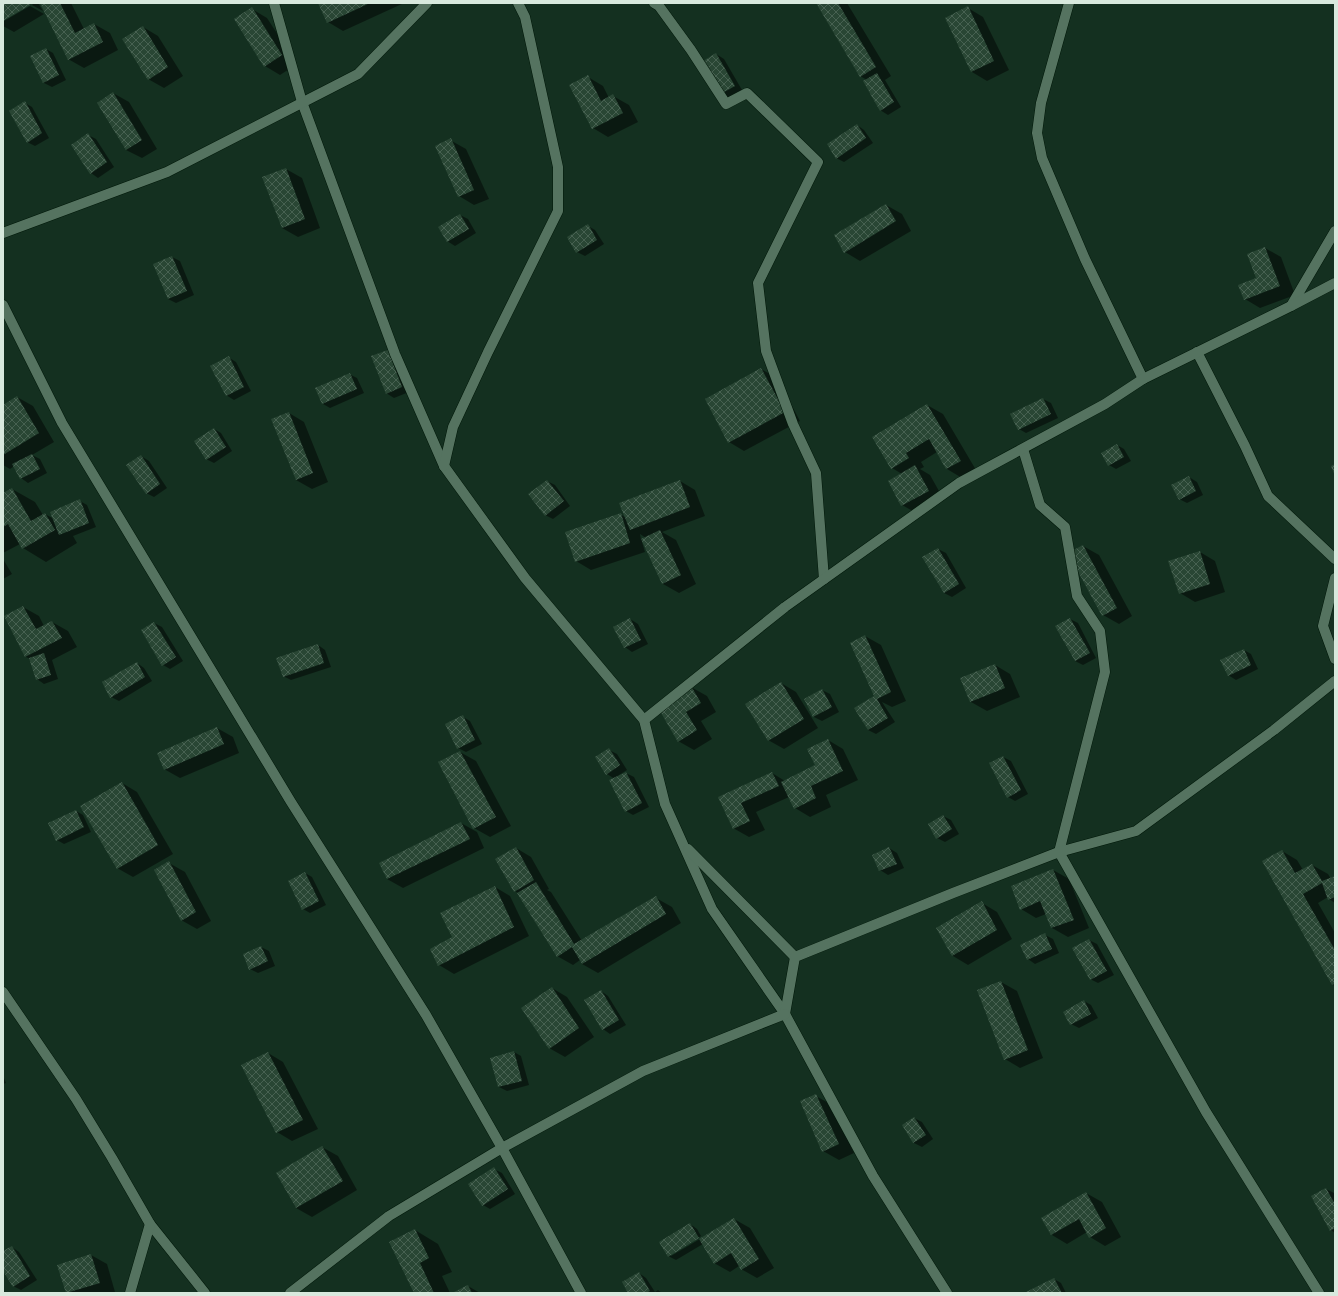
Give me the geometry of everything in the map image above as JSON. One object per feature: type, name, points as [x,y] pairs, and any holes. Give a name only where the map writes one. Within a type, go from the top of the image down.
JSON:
[{"type":"street","points":[[274,3],[302,102],[395,354],[444,466],[525,578],[644,720],[665,804],[712,909],[785,1014],[873,1176],[946,1293]]},
{"type":"street","points":[[3,233],[167,172],[358,74],[427,3]]},
{"type":"street","points":[[444,466],[453,427],[488,352],[558,211],[558,167],[525,18],[518,3]]},
{"type":"street","points":[[654,3],[659,6],[691,50],[726,104],[747,93],[818,162],[758,283],[766,351],[793,424],[816,474],[824,579]]},
{"type":"street","points":[[1069,3],[1041,103],[1037,133],[1042,158],[1085,259],[1143,379]]},
{"type":"street","points":[[1291,306],[1335,231]]},
{"type":"street","points":[[644,720],[786,607],[959,483],[1105,404],[1143,379],[1335,283]]},
{"type":"street","points":[[3,305],[62,423],[291,802],[426,1015],[502,1148],[581,1293]]},
{"type":"street","points":[[1197,352],[1245,446],[1268,496],[1335,559]]},
{"type":"street","points":[[1023,449],[1040,505],[1065,527],[1077,596],[1100,631],[1105,672],[1059,852],[1206,1112],[1319,1293]]},
{"type":"street","points":[[1335,578],[1323,626],[1335,659]]},
{"type":"street","points":[[794,957],[1059,852],[1136,831],[1274,730],[1335,681]]},
{"type":"street","points":[[683,844],[794,957]]},
{"type":"street","points":[[785,1014],[794,957]]},
{"type":"street","points":[[3,992],[76,1099],[150,1224],[205,1293]]},
{"type":"street","points":[[290,1293],[389,1216],[502,1148],[643,1071],[785,1014]]},
{"type":"street","points":[[130,1293],[150,1224]]},
{"type":"building","points":[[3,3],[29,3],[30,5],[3,21]]},
{"type":"building","points":[[40,3],[60,3],[75,33],[94,23],[103,42],[68,60]]},
{"type":"building","points":[[318,3],[370,3],[327,23]]},
{"type":"building","points":[[816,3],[838,3],[876,67],[860,77]]},
{"type":"building","points":[[968,6],[994,61],[971,72],[945,18]]},
{"type":"building","points":[[252,7],[282,55],[264,67],[234,19]]},
{"type":"building","points":[[143,26],[168,67],[148,80],[122,39]]},
{"type":"building","points":[[46,48],[59,75],[43,83],[30,56]]},
{"type":"building","points":[[716,53],[735,86],[719,95],[700,63]]},
{"type":"building","points":[[877,73],[894,102],[880,111],[863,81]]},
{"type":"building","points":[[588,75],[601,101],[613,94],[623,113],[592,129],[569,85]]},
{"type":"building","points":[[113,92],[142,140],[126,150],[97,103]]},
{"type":"building","points":[[25,101],[42,133],[27,143],[9,111]]},
{"type":"building","points":[[857,124],[866,138],[836,159],[827,144]]},
{"type":"building","points":[[88,133],[107,162],[90,174],[71,145]]},
{"type":"building","points":[[451,138],[474,190],[458,197],[435,146]]},
{"type":"building","points":[[286,168],[305,219],[282,228],[262,177]]},
{"type":"building","points":[[886,204],[896,221],[844,253],[834,235]]},
{"type":"building","points":[[460,214],[469,229],[447,242],[438,227]]},
{"type":"building","points":[[588,224],[597,240],[576,253],[567,237]]},
{"type":"building","points":[[1265,247],[1280,286],[1244,300],[1238,285],[1256,278],[1247,254]]},
{"type":"building","points":[[172,256],[187,291],[168,299],[153,264]]},
{"type":"building","points":[[388,350],[402,387],[386,394],[371,356]]},
{"type":"building","points":[[229,356],[244,387],[226,396],[210,366]]},
{"type":"building","points":[[761,368],[785,412],[728,443],[705,399]]},
{"type":"building","points":[[350,373],[357,389],[322,404],[315,388]]},
{"type":"building","points":[[17,396],[39,433],[3,455],[3,405]]},
{"type":"building","points":[[1043,398],[1051,414],[1018,430],[1010,414]]},
{"type":"building","points":[[927,404],[961,461],[946,469],[929,439],[906,453],[909,458],[891,469],[872,437]]},
{"type":"building","points":[[289,412],[313,473],[296,480],[271,419]]},
{"type":"building","points":[[214,428],[226,447],[206,460],[194,441]]},
{"type":"building","points":[[1117,444],[1124,457],[1108,466],[1101,453]]},
{"type":"building","points":[[32,454],[40,469],[20,479],[12,464]]},
{"type":"building","points":[[141,455],[160,484],[146,494],[126,465]]},
{"type":"building","points":[[1335,464],[1335,476],[1331,466]]},
{"type":"building","points":[[915,465],[929,491],[901,506],[888,481]]},
{"type":"building","points":[[1189,476],[1196,491],[1179,500],[1171,485]]},
{"type":"building","points":[[547,480],[564,501],[545,516],[528,494]]},
{"type":"building","points":[[680,480],[690,507],[630,530],[619,503]]},
{"type":"building","points":[[12,488],[31,521],[45,513],[55,530],[22,549],[8,524],[3,527],[3,493]]},
{"type":"building","points":[[80,499],[89,523],[59,535],[50,512]]},
{"type":"building","points":[[621,513],[630,543],[575,562],[565,532]]},
{"type":"building","points":[[660,530],[681,575],[662,584],[641,539]]},
{"type":"building","points":[[1083,545],[1117,608],[1102,616],[1068,553]]},
{"type":"building","points":[[938,548],[959,584],[944,593],[922,557]]},
{"type":"building","points":[[1200,551],[1210,584],[1179,594],[1168,561]]},
{"type":"building","points":[[23,606],[36,629],[52,621],[62,638],[25,657],[4,616]]},
{"type":"building","points":[[630,618],[641,640],[624,648],[613,627]]},
{"type":"building","points":[[1070,618],[1090,653],[1075,661],[1055,626]]},
{"type":"building","points":[[154,622],[176,657],[162,666],[141,630]]},
{"type":"building","points":[[865,635],[891,692],[877,699],[888,718],[868,730],[854,708],[874,696],[850,643]]},
{"type":"building","points":[[318,644],[324,663],[283,677],[276,658]]},
{"type":"building","points":[[1244,649],[1251,665],[1228,676],[1220,660]]},
{"type":"building","points":[[44,653],[51,675],[36,680],[29,658]]},
{"type":"building","points":[[137,662],[145,677],[110,698],[102,682]]},
{"type":"building","points":[[995,664],[1005,688],[970,702],[960,678]]},
{"type":"building","points":[[781,682],[804,719],[768,741],[745,704]]},
{"type":"building","points":[[691,686],[701,703],[686,712],[697,730],[678,742],[657,706]]},
{"type":"building","points":[[822,689],[832,707],[813,717],[804,699]]},
{"type":"building","points":[[463,715],[475,740],[457,749],[445,724]]},
{"type":"building","points":[[217,727],[224,744],[164,770],[157,753]]},
{"type":"building","points":[[828,739],[843,771],[811,786],[816,798],[794,809],[781,782],[815,765],[807,749]]},
{"type":"building","points":[[609,748],[620,765],[606,775],[595,757]]},
{"type":"building","points":[[460,751],[496,817],[473,829],[438,762]]},
{"type":"building","points":[[1003,756],[1021,790],[1007,798],[989,763]]},
{"type":"building","points":[[626,772],[642,803],[625,812],[609,780]]},
{"type":"building","points":[[772,772],[779,786],[741,803],[750,821],[733,829],[718,797]]},
{"type":"building","points":[[122,782],[158,845],[117,869],[80,806]]},
{"type":"building","points":[[76,810],[84,827],[56,841],[48,823]]},
{"type":"building","points":[[943,815],[952,829],[936,839],[928,824]]},
{"type":"building","points":[[461,822],[470,839],[387,879],[379,863]]},
{"type":"building","points":[[516,847],[534,880],[514,892],[495,859]]},
{"type":"building","points":[[889,847],[897,864],[879,871],[872,855]]},
{"type":"building","points":[[1282,850],[1295,873],[1312,864],[1322,881],[1335,876],[1335,897],[1328,900],[1322,883],[1303,894],[1335,950],[1335,984],[1332,985],[1262,861]]},
{"type":"building","points":[[169,861],[196,912],[181,921],[154,870]]},
{"type":"building","points":[[1053,869],[1074,920],[1051,928],[1040,901],[1020,910],[1011,886]]},
{"type":"building","points":[[305,872],[319,901],[302,910],[288,881]]},
{"type":"building","points":[[536,882],[574,944],[656,896],[666,914],[582,964],[572,947],[557,957],[517,893]]},
{"type":"building","points":[[495,886],[514,927],[438,966],[430,949],[452,937],[440,913]]},
{"type":"building","points":[[982,901],[997,930],[952,956],[936,928]]},
{"type":"building","points":[[1045,933],[1052,949],[1027,960],[1020,945]]},
{"type":"building","points":[[1089,939],[1107,971],[1090,980],[1072,948]]},
{"type":"building","points":[[261,946],[268,961],[249,970],[243,954]]},
{"type":"building","points":[[1001,981],[1028,1050],[1004,1060],[977,990]]},
{"type":"building","points":[[552,987],[579,1028],[549,1049],[521,1008]]},
{"type":"building","points":[[601,990],[619,1020],[602,1030],[584,1000]]},
{"type":"building","points":[[1084,1000],[1091,1014],[1070,1025],[1063,1012]]},
{"type":"building","points":[[514,1051],[522,1081],[498,1087],[490,1058]]},
{"type":"building","points":[[268,1052],[303,1120],[276,1133],[241,1065]]},
{"type":"building","points":[[816,1094],[839,1144],[822,1152],[800,1101]]},
{"type":"building","points":[[914,1117],[926,1135],[913,1143],[902,1125]]},
{"type":"building","points":[[322,1146],[343,1181],[296,1208],[276,1173]]},
{"type":"building","points":[[494,1167],[508,1189],[482,1206],[468,1184]]},
{"type":"building","points":[[1326,1188],[1335,1204],[1335,1228],[1330,1231],[1311,1196]]},
{"type":"building","points":[[1086,1192],[1106,1228],[1089,1238],[1079,1219],[1051,1235],[1041,1218]]},
{"type":"building","points":[[734,1218],[759,1259],[741,1270],[731,1253],[714,1264],[699,1239]]},
{"type":"building","points":[[690,1223],[699,1238],[668,1257],[659,1242]]},
{"type":"building","points":[[415,1229],[429,1258],[420,1263],[434,1293],[414,1293],[389,1242]]},
{"type":"building","points":[[12,1246],[30,1276],[13,1287],[3,1271],[3,1251]]},
{"type":"building","points":[[91,1254],[100,1283],[66,1293],[57,1265]]},
{"type":"building","points":[[639,1272],[650,1291],[646,1293],[628,1293],[622,1282]]},
{"type":"building","points":[[1054,1278],[1062,1293],[1024,1293]]},
{"type":"building","points":[[468,1285],[472,1293],[452,1293]]}]
